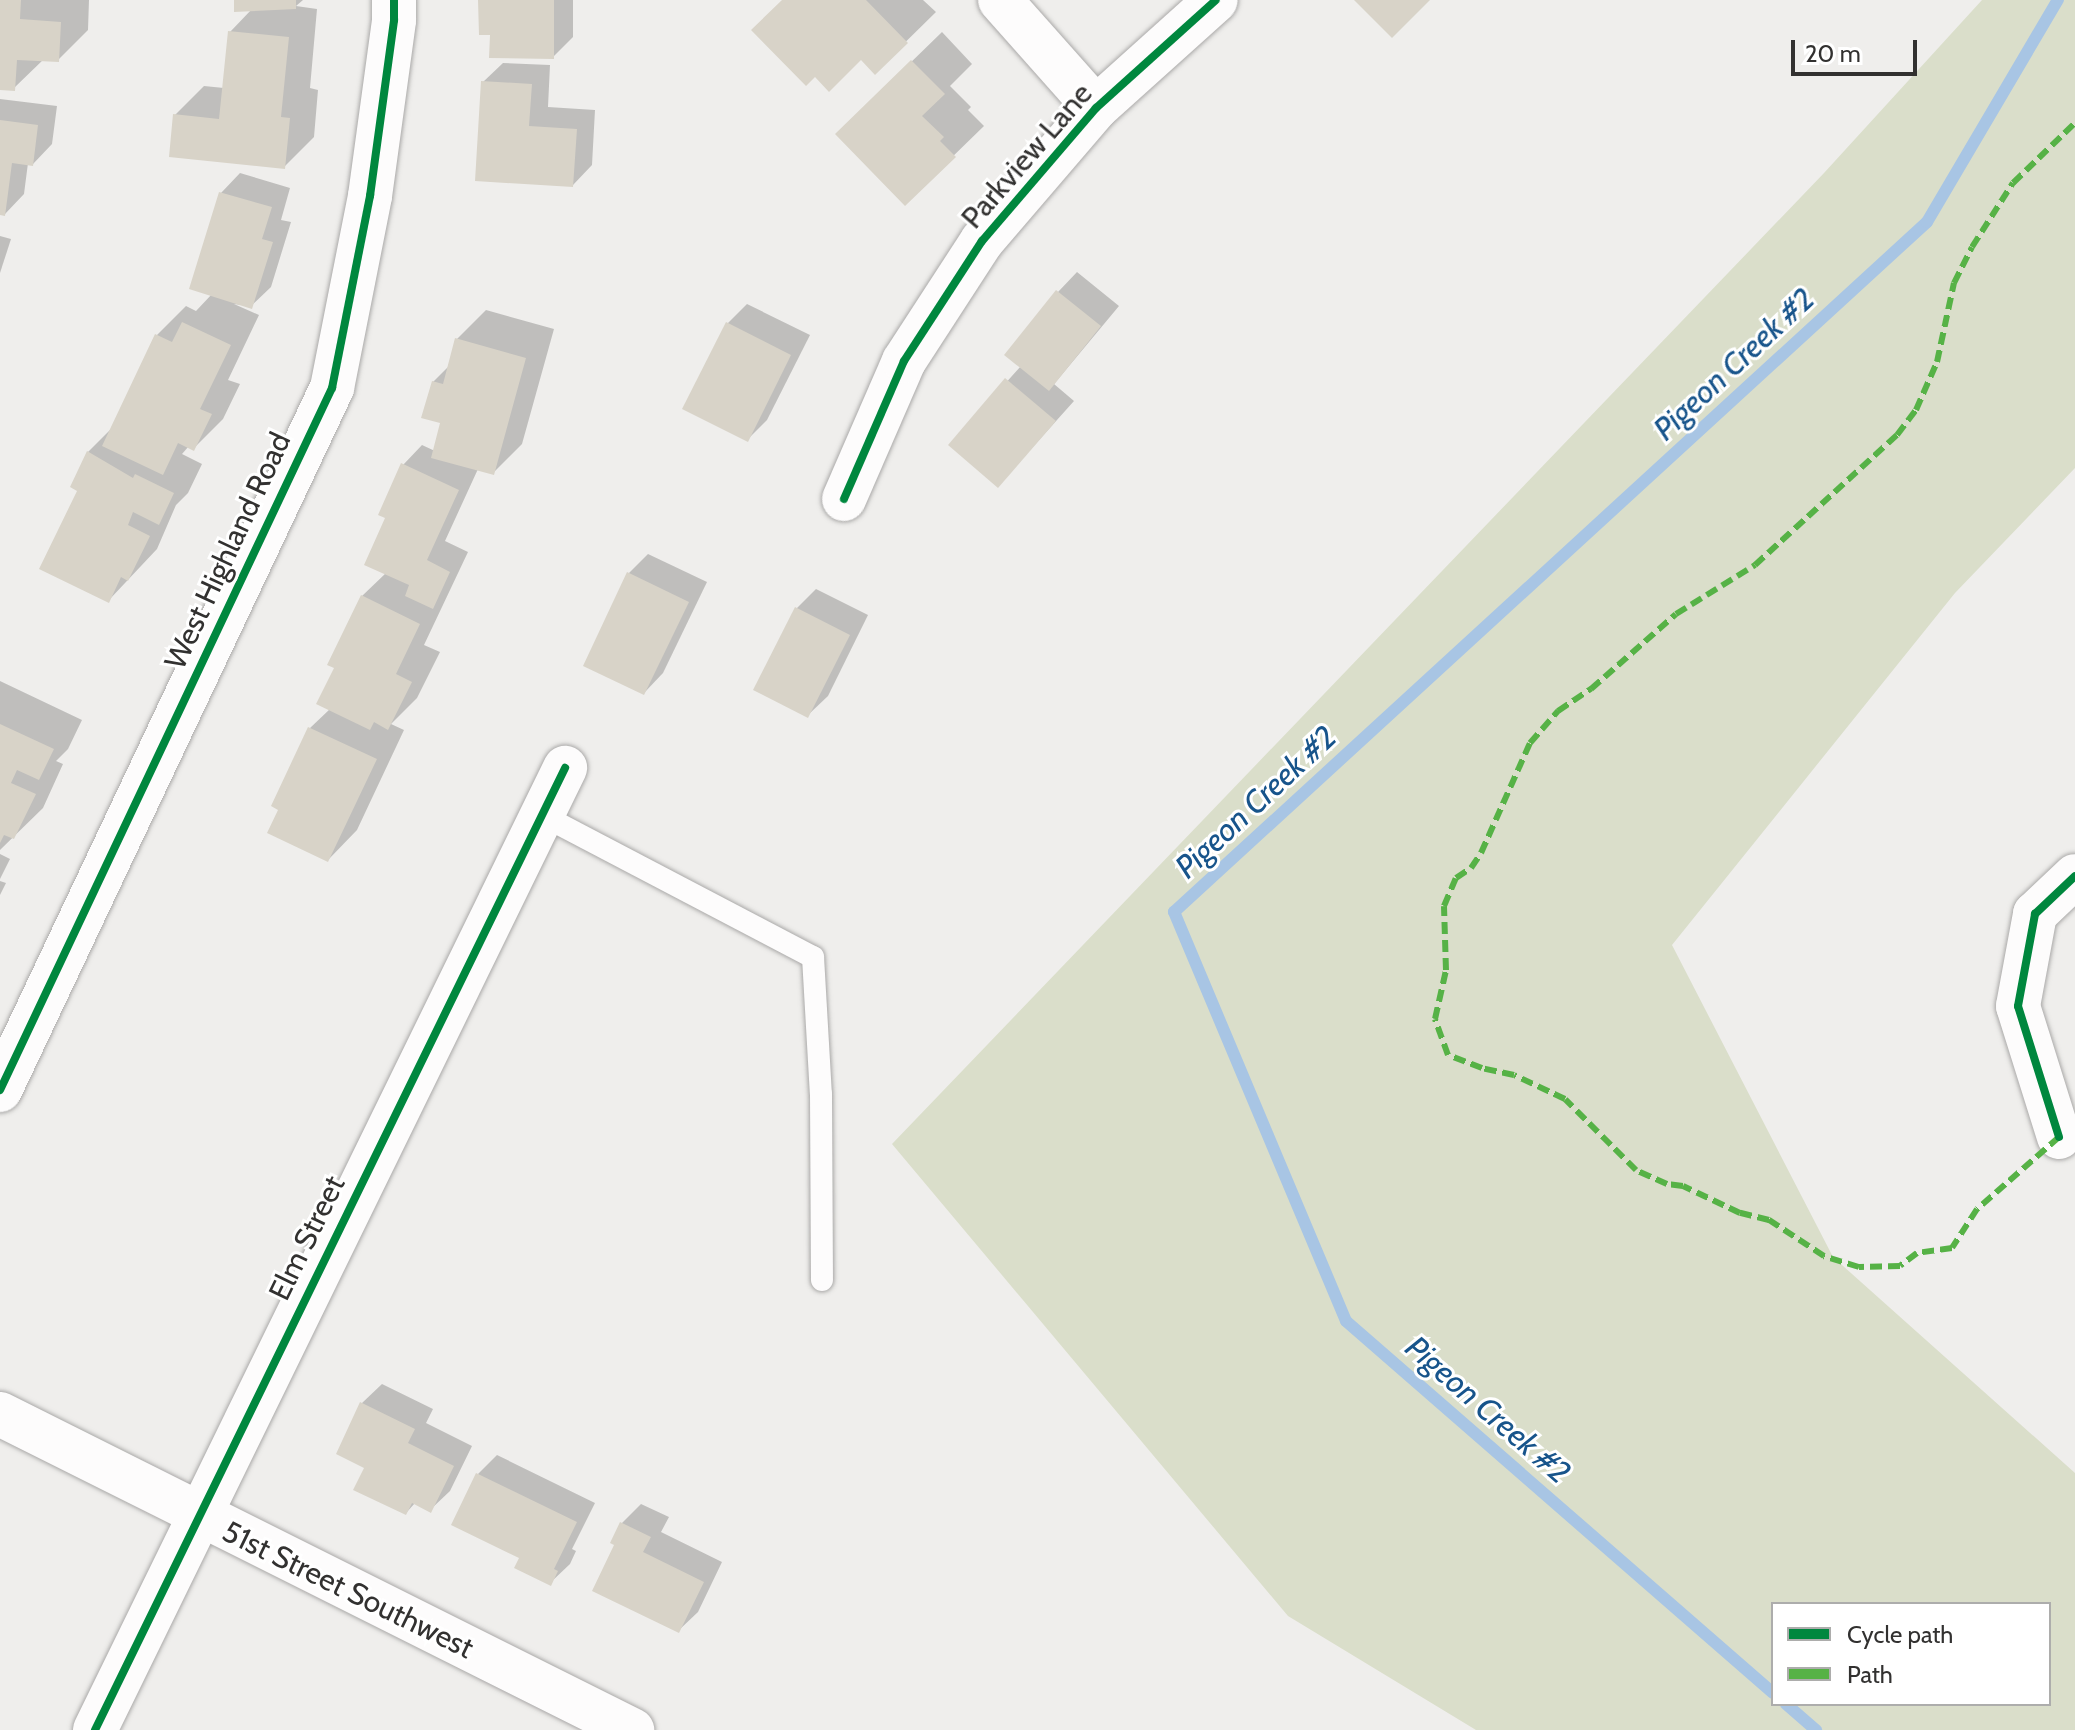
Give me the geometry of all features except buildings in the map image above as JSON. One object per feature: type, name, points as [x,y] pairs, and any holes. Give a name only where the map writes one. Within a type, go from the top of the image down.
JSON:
[{"type":"street","name":"West Highland Road","points":[[0,1090],[332,388],[370,196],[394,20],[394,0]]},
{"type":"street","points":[[1000,0],[1096,108]]},
{"type":"street","name":"Parkview Lane","points":[[844,499],[913,348],[982,241],[1096,108],[1216,0]]},
{"type":"street","name":"Elm Street","points":[[95,1730],[565,768]]},
{"type":"street","points":[[2059,1137],[2018,1006],[2035,914],[2075,876]]},
{"type":"street","name":"51st Street Southwest","points":[[11,1420],[632,1730]]},
{"type":"lane","points":[[542,815],[813,957],[821,1094],[822,1280]]},
{"type":"green space","points":[[1982,0],[2075,0],[2075,468],[1955,593],[1672,945],[1833,1257],[2075,1473],[2075,1730],[1476,1730],[1288,1616],[892,1144],[1824,173]]},
{"type":"waterway","name":"Pigeon Creek #2","points":[[1771,1691],[1346,1321],[1174,912],[1927,222],[2058,0]]},
{"type":"waterway","name":"Pigeon Creek #2","points":[[1788,1706],[1816,1730]]},
{"type":"marked path","points":[[2059,1137],[1977,1209],[1952,1248],[1917,1253],[1900,1266],[1859,1267],[1824,1256],[1769,1220],[1740,1213],[1683,1186],[1667,1184],[1636,1170],[1565,1099],[1514,1075],[1482,1068],[1448,1055],[1435,1019],[1446,970],[1444,906],[1456,878],[1471,868],[1481,853],[1530,743],[1558,711],[1591,689],[1676,614],[1755,565],[1897,435],[1916,410],[1937,362],[1954,283],[1972,247],[2013,183],[2075,123]]},
{"type":"cycle path","points":[[0,1090],[332,388],[370,196],[394,20],[394,0]]},
{"type":"cycle path","points":[[844,499],[904,361],[982,241],[1096,108],[1216,0]]},
{"type":"cycle path","points":[[95,1730],[565,768]]},
{"type":"cycle path","points":[[2059,1137],[2018,1006],[2035,914],[2075,876]]}]
